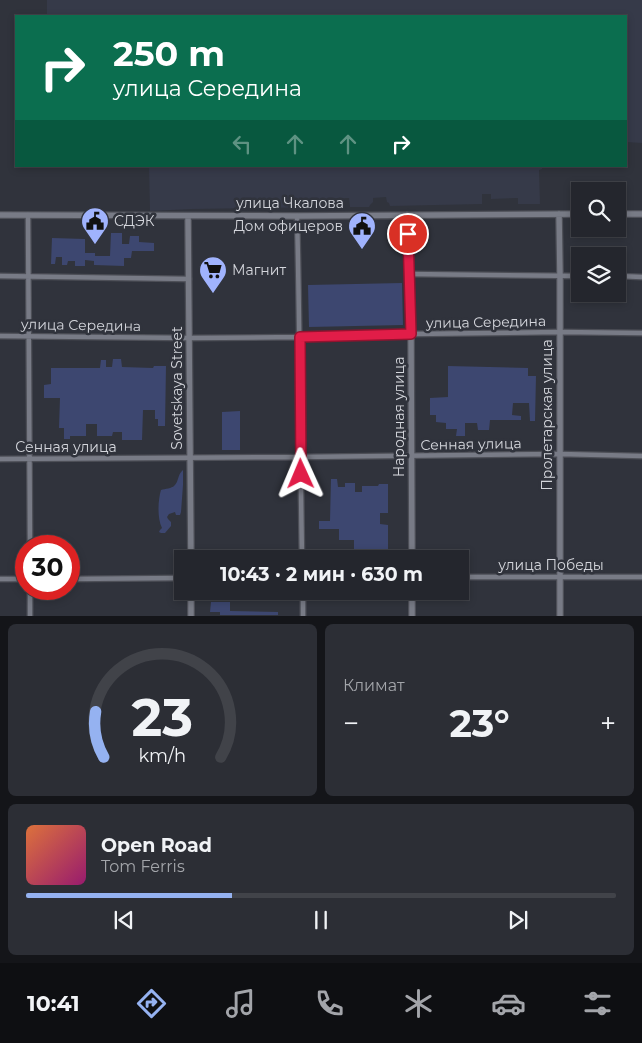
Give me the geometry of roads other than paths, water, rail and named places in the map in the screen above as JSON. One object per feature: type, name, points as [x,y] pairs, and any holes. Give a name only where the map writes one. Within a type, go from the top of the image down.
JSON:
[{"type":"street","name":"Пролетарская улица","points":[[559,214],[560,616]]},
{"type":"street","name":"улица Чкалова","points":[[0,215],[297,216],[571,214]]},
{"type":"street","points":[[626,214],[642,214]]},
{"type":"street","points":[[28,215],[30,535]]},
{"type":"street","name":"Народная улица","points":[[407,215],[411,334],[412,550]]},
{"type":"street","name":"Sovetskaya Street","points":[[188,216],[191,550]]},
{"type":"street","points":[[297,216],[302,550]]},
{"type":"street","points":[[409,274],[571,276]]},
{"type":"street","points":[[0,276],[189,279]]},
{"type":"street","points":[[626,276],[642,277]]},
{"type":"street","name":"улица Середина","points":[[0,336],[189,338],[560,332],[642,333]]},
{"type":"street","name":"Сенная улица","points":[[0,459],[560,454],[642,456]]},
{"type":"street","name":"улица Победы","points":[[469,577],[642,576]]},
{"type":"street","points":[[0,578],[15,579]]},
{"type":"street","points":[[80,578],[174,578]]},
{"type":"street","points":[[30,600],[30,616]]},
{"type":"street","points":[[191,600],[191,616]]},
{"type":"street","points":[[303,600],[303,616]]},
{"type":"street","points":[[412,600],[412,616]]},
{"type":"place","name":"СДЭК","points":[[95,245]]},
{"type":"place","name":"Дом офицеров","points":[[362,250]]},
{"type":"place","name":"Магнит","points":[[213,294]]}]
